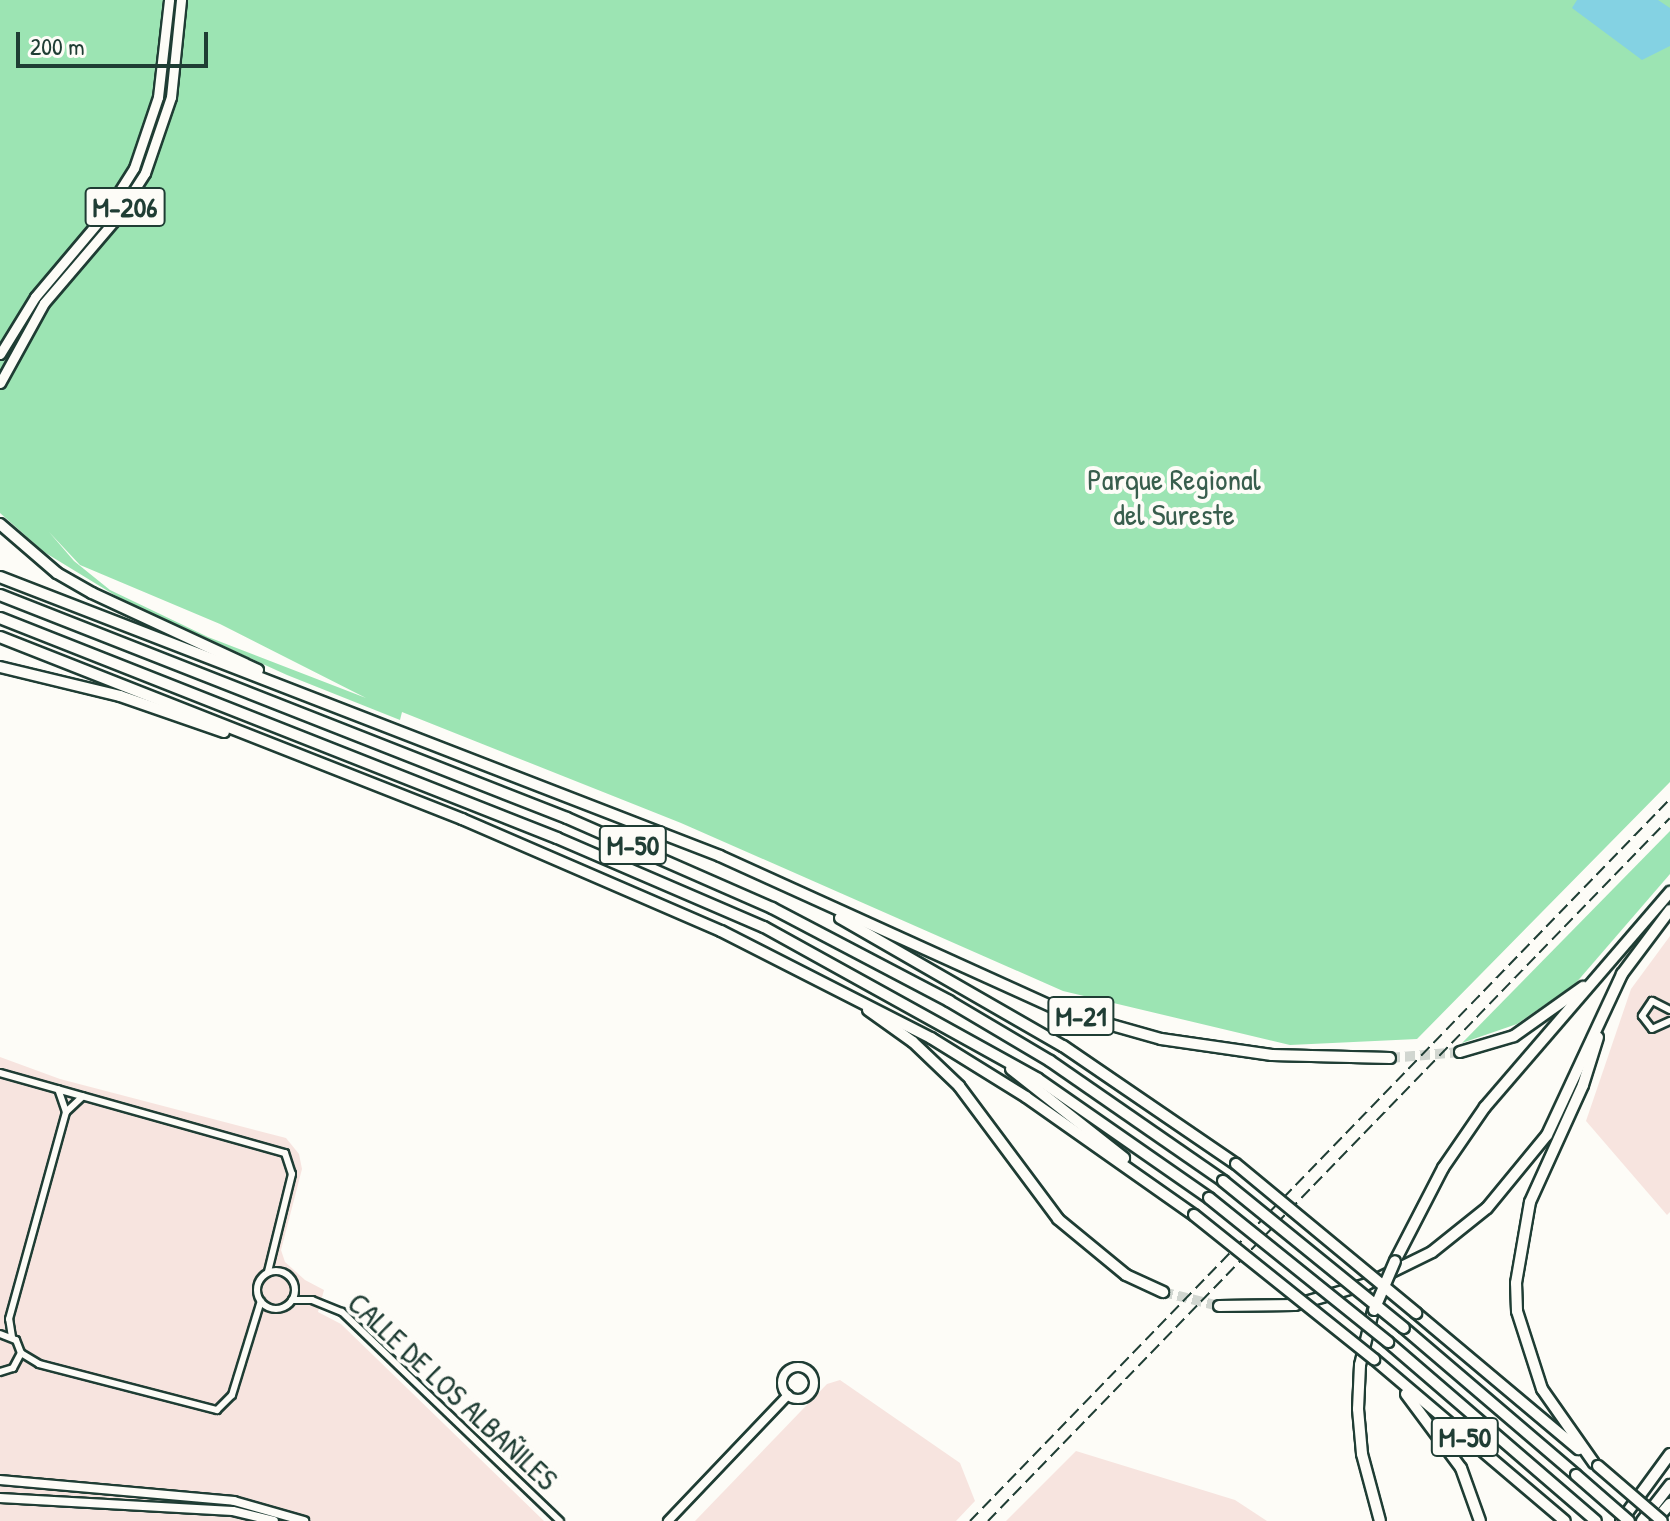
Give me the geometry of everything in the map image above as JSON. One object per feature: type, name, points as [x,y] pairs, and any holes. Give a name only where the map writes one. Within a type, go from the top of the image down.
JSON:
[{"type":"highway","points":[[0,524],[57,573],[92,593],[353,713]]},
{"type":"highway","name":"M-50","points":[[0,577],[589,803],[793,891],[1050,1039],[1236,1164],[1662,1521]]},
{"type":"highway","name":"M-50","points":[[0,595],[553,812],[772,908],[949,1001],[1050,1061],[1223,1181],[1404,1328],[1629,1521]]},
{"type":"highway","name":"M-50","points":[[0,618],[673,886],[764,927],[1001,1058],[1209,1198],[1388,1342],[1596,1521]]},
{"type":"highway","name":"M-50","points":[[0,637],[350,775],[627,889],[917,1030],[1026,1097],[1194,1215],[1377,1362],[1560,1517]]},
{"type":"highway","points":[[0,667],[120,696],[350,775]]},
{"type":"highway","name":"M-21","points":[[793,891],[1062,1011],[1161,1039],[1272,1055],[1390,1058]]},
{"type":"highway","points":[[1380,1521],[1362,1454],[1358,1409],[1360,1365],[1373,1311],[1395,1261],[1443,1168],[1485,1107],[1670,892]]},
{"type":"highway","points":[[1219,1306],[1254,1309],[1329,1297],[1406,1268],[1461,1231],[1509,1187],[1547,1135],[1622,974],[1670,910]]},
{"type":"highway","points":[[1460,1052],[1536,1024],[1577,993],[1626,943]]},
{"type":"highway","points":[[832,987],[940,1066],[1068,1229],[1126,1275],[1163,1292]]},
{"type":"highway","points":[[1596,1465],[1542,1389],[1517,1311],[1516,1283],[1530,1202],[1583,1085],[1605,1008]]},
{"type":"highway","points":[[1001,1058],[1194,1215]]},
{"type":"highway","points":[[1377,1362],[1447,1446],[1480,1521]]},
{"type":"highway","points":[[1621,1521],[1670,1454]]},
{"type":"highway","points":[[1642,1521],[1670,1485]]},
{"type":"highway","points":[[1655,1521],[1670,1504]]},
{"type":"main road","name":"M-206","points":[[0,354],[35,297],[105,214],[134,168],[158,97],[169,0]]},
{"type":"main road","name":"M-206","points":[[0,383],[44,303],[114,221],[145,173],[171,97],[181,0]]},
{"type":"street","points":[[1670,1010],[1652,1001],[1642,1016],[1652,1029],[1670,1021]]},
{"type":"street","points":[[0,1073],[83,1096],[285,1153],[292,1174],[268,1272],[258,1285],[261,1301],[232,1395],[217,1410],[39,1364],[21,1353],[12,1337],[9,1319],[66,1112],[83,1096]]},
{"type":"street","points":[[58,1089],[66,1112]]},
{"type":"street","points":[[261,1301],[276,1309],[292,1300],[295,1287],[285,1273],[268,1272]]},
{"type":"street","name":"CALLE DE LOS ALBAÑILES","points":[[295,1287],[312,1300],[351,1319],[560,1521]]},
{"type":"street","name":"CALLE DE LOS ALBAÑILES","points":[[292,1300],[312,1300]]},
{"type":"street","points":[[0,1334],[12,1337]]},
{"type":"street","points":[[1,1373],[17,1364],[21,1353]]},
{"type":"street","points":[[668,1521],[788,1395]]},
{"type":"street","points":[[0,1480],[234,1501],[304,1521]]},
{"type":"street","points":[[0,1498],[233,1511],[274,1521]]},
{"type":"shaded area","points":[[1670,936],[1670,1212],[1667,1215],[1586,1121],[1631,989]]},
{"type":"shaded area","points":[[0,1057],[60,1079],[286,1138],[299,1154],[302,1169],[281,1250],[285,1262],[305,1280],[324,1290],[318,1312],[341,1324],[544,1521],[0,1521]]},
{"type":"shaded area","points":[[840,1380],[960,1463],[975,1501],[956,1521],[695,1521],[827,1384]]},
{"type":"shaded area","points":[[1076,1451],[1235,1500],[1267,1521],[1006,1521]]},
{"type":"green space","name":"Parque Regional del Sureste","points":[[0,0],[1670,0],[1670,782],[1417,1039],[1290,1045],[1063,991],[681,823],[402,712],[400,720],[287,675],[121,599],[44,552],[0,513]],"holes":[[[49,532],[80,565],[220,624],[366,698],[208,637],[110,590],[74,561]]]},
{"type":"green space","points":[[1670,831],[1670,874],[1575,984],[1517,1024],[1462,1043]]},
{"type":"water","points":[[1577,0],[1658,0],[1670,8],[1670,46],[1642,60],[1572,8]]},
{"type":"tunnel","points":[[1390,1058],[1460,1052]]},
{"type":"tunnel","points":[[1163,1292],[1219,1306]]},
{"type":"railway","points":[[970,1521],[1670,799]]},
{"type":"railway","points":[[988,1521],[1670,818]]}]
